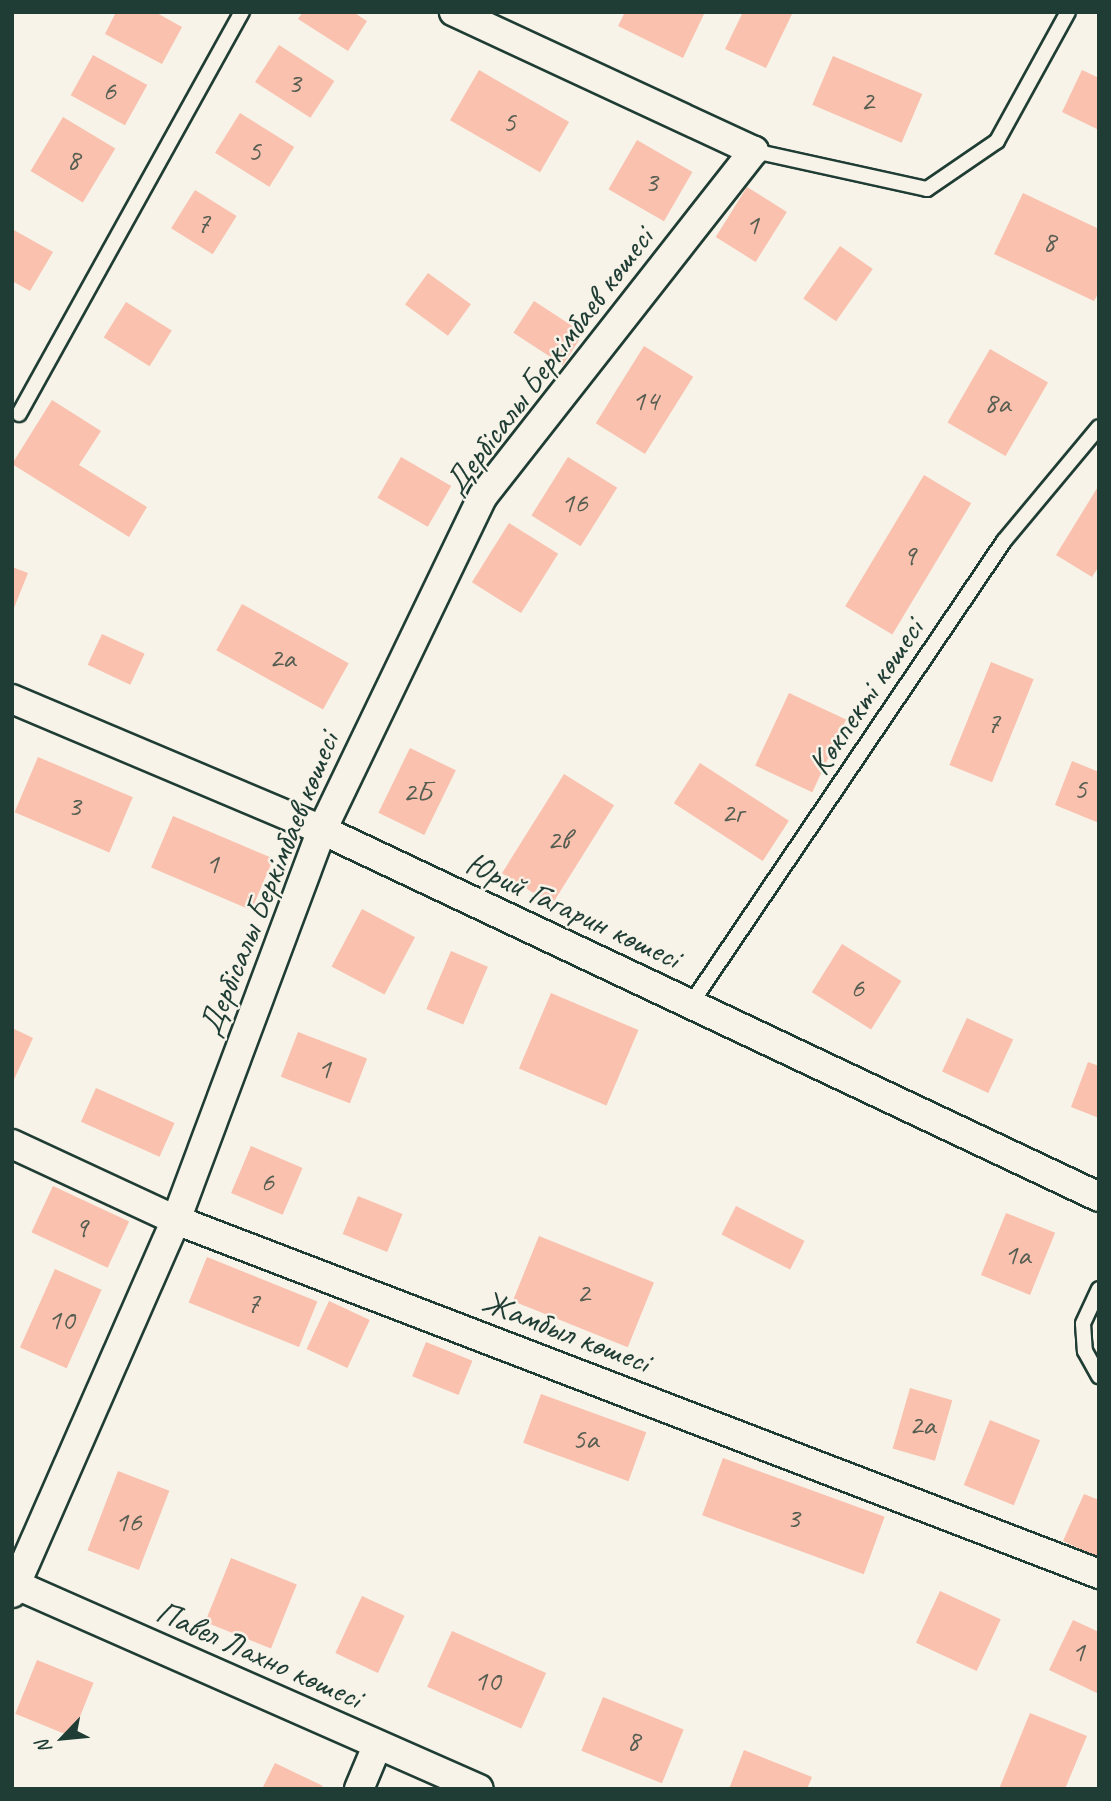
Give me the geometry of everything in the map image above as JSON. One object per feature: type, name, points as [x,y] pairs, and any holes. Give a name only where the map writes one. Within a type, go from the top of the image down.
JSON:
[{"type":"street","points":[[454,12],[754,151]]},
{"type":"street","name":"Дербісалы Беркімбаев көшесі","points":[[14,1587],[176,1220],[322,830],[483,496],[754,151]]},
{"type":"street","name":"Юрий Гагарин көшесі","points":[[12,699],[322,830],[1099,1197]]},
{"type":"street","name":"Жамбыл көшесі","points":[[12,1144],[176,1220],[1099,1574]]},
{"type":"street","name":"Павел Лахно көшесі","points":[[14,1587],[479,1789]]},
{"type":"street","points":[[359,1789],[377,1746]]},
{"type":"lane","points":[[19,414],[242,12]]},
{"type":"lane","points":[[754,151],[927,189],[997,141],[1068,12]]},
{"type":"lane","name":"Көкпекті көшесі","points":[[690,1005],[1004,541],[1099,427]]},
{"type":"lane","points":[[1099,1289],[1083,1324],[1084,1351],[1099,1376]]},
{"type":"building","points":[[116,12],[155,12],[182,27],[162,64],[105,34]]},
{"type":"building","points":[[303,12],[353,12],[367,21],[348,51],[298,19]]},
{"type":"building","points":[[625,12],[705,12],[683,58],[618,26]]},
{"type":"building","points":[[743,12],[793,12],[766,68],[725,49]]},
{"type":"building","points":[[279,45],[334,81],[310,118],[255,82]]},
{"type":"building","points":[[93,55],[147,85],[125,125],[71,95]]},
{"type":"building","points":[[833,56],[922,94],[902,143],[812,105]]},
{"type":"building","points":[[479,70],[569,122],[540,172],[450,120]]},
{"type":"building","points":[[1082,70],[1099,78],[1099,130],[1062,112]]},
{"type":"building","points":[[240,113],[294,147],[269,187],[215,153]]},
{"type":"building","points":[[63,117],[115,148],[83,202],[31,171]]},
{"type":"building","points":[[637,140],[692,172],[664,221],[608,189]]},
{"type":"building","points":[[747,187],[787,212],[756,262],[716,237]]},
{"type":"building","points":[[195,190],[237,216],[213,254],[171,228]]},
{"type":"building","points":[[1023,193],[1099,229],[1099,292],[1094,301],[994,254]]},
{"type":"building","points":[[12,229],[53,252],[30,291],[12,281]]},
{"type":"building","points":[[840,246],[873,269],[836,321],[803,298]]},
{"type":"building","points":[[428,273],[471,304],[448,336],[405,305]]},
{"type":"building","points":[[534,301],[583,333],[563,365],[513,333]]},
{"type":"building","points":[[126,302],[172,331],[150,366],[104,338]]},
{"type":"building","points":[[644,346],[693,377],[645,454],[596,423]]},
{"type":"building","points":[[990,349],[1048,382],[1006,456],[948,423]]},
{"type":"building","points":[[52,400],[101,431],[79,465],[147,507],[129,537],[12,464]]},
{"type":"building","points":[[401,457],[451,486],[428,527],[378,498]]},
{"type":"building","points":[[568,457],[617,488],[581,546],[531,516]]},
{"type":"building","points":[[924,475],[971,503],[892,634],[845,606]]},
{"type":"building","points":[[1099,485],[1099,566],[1092,577],[1056,555]]},
{"type":"building","points":[[509,523],[558,554],[521,613],[472,582]]},
{"type":"building","points":[[12,567],[28,573],[12,613]]},
{"type":"building","points":[[242,604],[349,663],[323,710],[216,650]]},
{"type":"building","points":[[102,634],[145,654],[130,685],[88,665]]},
{"type":"building","points":[[991,662],[1034,679],[992,782],[949,765]]},
{"type":"building","points":[[789,693],[846,720],[812,792],[755,766]]},
{"type":"building","points":[[410,748],[456,770],[424,835],[378,813]]},
{"type":"building","points":[[38,757],[133,797],[109,852],[15,812]]},
{"type":"building","points":[[1072,761],[1099,772],[1099,823],[1055,805]]},
{"type":"building","points":[[700,763],[789,821],[763,861],[674,803]]},
{"type":"building","points":[[564,774],[614,805],[552,904],[502,873]]},
{"type":"building","points":[[173,816],[273,859],[251,910],[151,868]]},
{"type":"building","points":[[362,909],[415,937],[384,995],[331,966]]},
{"type":"building","points":[[842,944],[901,981],[871,1029],[812,992]]},
{"type":"building","points":[[451,951],[488,967],[463,1025],[426,1009]]},
{"type":"building","points":[[551,993],[638,1030],[606,1106],[519,1068]]},
{"type":"building","points":[[967,1018],[1013,1040],[988,1093],[942,1071]]},
{"type":"building","points":[[12,1028],[33,1038],[12,1084]]},
{"type":"building","points":[[298,1032],[367,1059],[350,1103],[281,1077]]},
{"type":"building","points":[[1088,1062],[1099,1066],[1099,1118],[1071,1107]]},
{"type":"building","points":[[96,1088],[175,1123],[160,1157],[81,1122]]},
{"type":"building","points":[[251,1146],[303,1168],[283,1215],[231,1193]]},
{"type":"building","points":[[53,1186],[129,1221],[108,1268],[31,1232]]},
{"type":"building","points":[[358,1196],[403,1214],[387,1252],[343,1234]]},
{"type":"building","points":[[736,1206],[805,1241],[790,1269],[721,1235]]},
{"type":"building","points":[[1006,1213],[1055,1233],[1030,1295],[981,1275]]},
{"type":"building","points":[[539,1236],[654,1282],[628,1347],[513,1301]]},
{"type":"building","points":[[207,1257],[317,1302],[299,1347],[189,1302]]},
{"type":"building","points":[[55,1269],[102,1290],[67,1368],[20,1348]]},
{"type":"building","points":[[329,1301],[370,1320],[347,1368],[307,1349]]},
{"type":"building","points":[[426,1342],[472,1361],[458,1395],[412,1376]]},
{"type":"building","points":[[910,1388],[952,1400],[935,1461],[893,1449]]},
{"type":"building","points":[[541,1394],[646,1432],[628,1481],[523,1443]]},
{"type":"building","points":[[990,1420],[1040,1440],[1014,1505],[964,1485]]},
{"type":"building","points":[[723,1458],[885,1517],[864,1574],[702,1515]]},
{"type":"building","points":[[118,1471],[169,1491],[139,1570],[88,1550]]},
{"type":"building","points":[[1084,1494],[1099,1500],[1099,1558],[1063,1541]]},
{"type":"building","points":[[231,1558],[297,1585],[271,1649],[205,1622]]},
{"type":"building","points":[[940,1591],[1001,1619],[977,1671],[916,1643]]},
{"type":"building","points":[[362,1596],[405,1616],[378,1673],[335,1653]]},
{"type":"building","points":[[1073,1620],[1099,1632],[1099,1694],[1049,1670]]},
{"type":"building","points":[[452,1631],[546,1673],[521,1729],[427,1687]]},
{"type":"building","points":[[37,1660],[94,1683],[72,1737],[15,1714]]},
{"type":"building","points":[[603,1697],[684,1730],[662,1783],[581,1751]]},
{"type":"building","points":[[1030,1713],[1087,1736],[1065,1789],[999,1789]]},
{"type":"building","points":[[744,1750],[812,1777],[807,1789],[729,1789]]},
{"type":"building","points":[[275,1763],[323,1786],[321,1789],[262,1789]]}]
